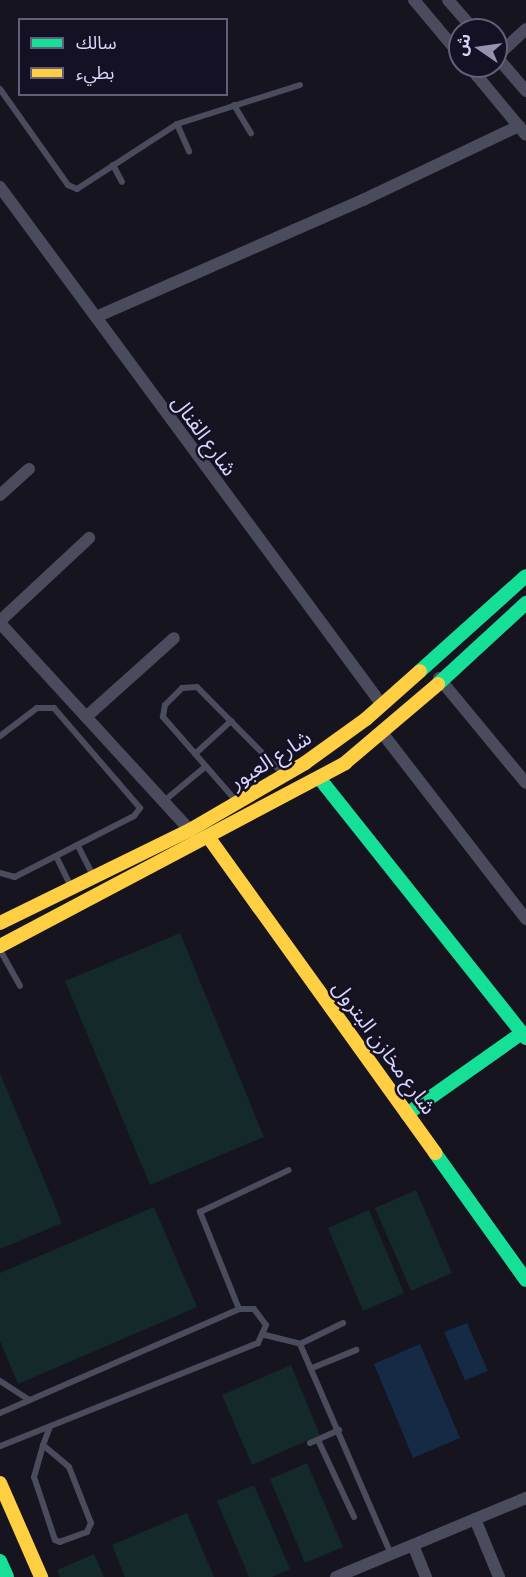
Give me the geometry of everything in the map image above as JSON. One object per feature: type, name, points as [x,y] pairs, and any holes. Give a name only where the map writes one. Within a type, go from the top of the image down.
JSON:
[{"type":"street","points":[[414,0],[448,41]]},
{"type":"street","points":[[448,0],[464,18]]},
{"type":"street","points":[[508,46],[526,29]]},
{"type":"street","points":[[508,71],[526,91]]},
{"type":"street","points":[[96,317],[522,130],[479,78]]},
{"type":"street","name":"شارع القنال","points":[[0,187],[381,705]]},
{"type":"street","points":[[0,495],[29,469]]},
{"type":"street","points":[[89,538],[0,622],[190,830]]},
{"type":"street","name":"شارع العبور","points":[[0,923],[190,830],[285,776],[332,745],[381,705],[526,576]]},
{"type":"street","name":"شارع العبور","points":[[0,948],[320,779],[383,734],[439,678],[526,603]]},
{"type":"street","points":[[86,717],[174,638]]},
{"type":"street","points":[[439,678],[525,781]]},
{"type":"street","points":[[383,734],[526,919]]},
{"type":"street","points":[[320,779],[524,1035],[407,1114]]},
{"type":"street","name":"شارع مخازن البترول","points":[[209,838],[526,1280]]},
{"type":"street","points":[[32,907],[40,925]]},
{"type":"street","points":[[0,1483],[41,1577]]},
{"type":"street","points":[[336,1577],[350,1574],[391,1554],[526,1498]]},
{"type":"street","points":[[475,1519],[499,1577]]},
{"type":"street","points":[[413,1545],[426,1577]]},
{"type":"street","points":[[0,1561],[7,1577]]},
{"type":"lane","points":[[0,89],[70,187],[81,187],[177,124],[300,85]]},
{"type":"lane","points":[[234,105],[250,134]]},
{"type":"lane","points":[[177,124],[189,151]]},
{"type":"lane","points":[[113,165],[122,182]]},
{"type":"lane","points":[[238,804],[163,717],[163,709],[182,688],[197,687],[285,776]]},
{"type":"lane","points":[[0,736],[42,706],[54,708],[140,808],[134,816],[15,877],[0,873]]},
{"type":"lane","points":[[195,754],[231,722]]},
{"type":"lane","points":[[164,801],[205,767]]},
{"type":"lane","points":[[78,846],[94,876]]},
{"type":"lane","points":[[56,856],[71,887]]},
{"type":"lane","points":[[0,948],[20,986]]},
{"type":"lane","points":[[239,1309],[200,1212],[289,1170]]},
{"type":"lane","points":[[0,1413],[239,1309],[254,1309],[262,1315],[265,1335],[258,1343],[0,1446]]},
{"type":"lane","points":[[265,1335],[300,1344],[343,1323]]},
{"type":"lane","points":[[300,1344],[391,1554]]},
{"type":"lane","points":[[312,1368],[356,1350]]},
{"type":"lane","points":[[0,1381],[29,1400]]},
{"type":"lane","points":[[43,1445],[69,1467],[90,1523],[87,1532],[60,1542],[55,1540],[34,1480],[43,1445],[50,1427]]},
{"type":"lane","points":[[310,1443],[339,1430]]},
{"type":"lane","points":[[318,1440],[354,1517]]},
{"type":"green space","points":[[180,933],[264,1137],[150,1185],[65,981]]},
{"type":"green space","points":[[0,1073],[62,1223],[0,1249]]},
{"type":"green space","points":[[416,1190],[452,1273],[411,1291],[375,1208]]},
{"type":"green space","points":[[154,1207],[197,1307],[18,1384],[0,1341],[0,1273]]},
{"type":"green space","points":[[369,1210],[404,1293],[363,1311],[328,1228]]},
{"type":"green space","points":[[291,1365],[320,1435],[252,1465],[222,1395]]},
{"type":"green space","points":[[307,1463],[343,1547],[305,1563],[270,1479]]},
{"type":"green space","points":[[254,1485],[290,1569],[272,1577],[249,1577],[217,1501]]},
{"type":"green space","points":[[187,1513],[214,1577],[125,1577],[112,1545]]},
{"type":"green space","points":[[94,1554],[104,1577],[60,1577],[57,1570]]},
{"type":"water","points":[[467,1323],[488,1371],[465,1380],[444,1332]]},
{"type":"water","points":[[420,1344],[460,1438],[413,1458],[374,1364]]},
{"type":"traffic: fast","points":[[420,671],[526,576]]},
{"type":"traffic: fast","points":[[438,684],[526,603]]},
{"type":"traffic: fast","points":[[320,779],[526,1038]]},
{"type":"traffic: fast","points":[[407,1114],[522,1033]]},
{"type":"traffic: fast","points":[[435,1153],[526,1280]]},
{"type":"traffic: fast","points":[[0,1561],[7,1577]]},
{"type":"traffic: slow","points":[[0,923],[190,830],[305,763],[366,719],[420,671]]},
{"type":"traffic: slow","points":[[0,946],[345,763],[438,684]]},
{"type":"traffic: slow","points":[[209,838],[435,1153]]},
{"type":"traffic: slow","points":[[0,1483],[41,1577]]}]
